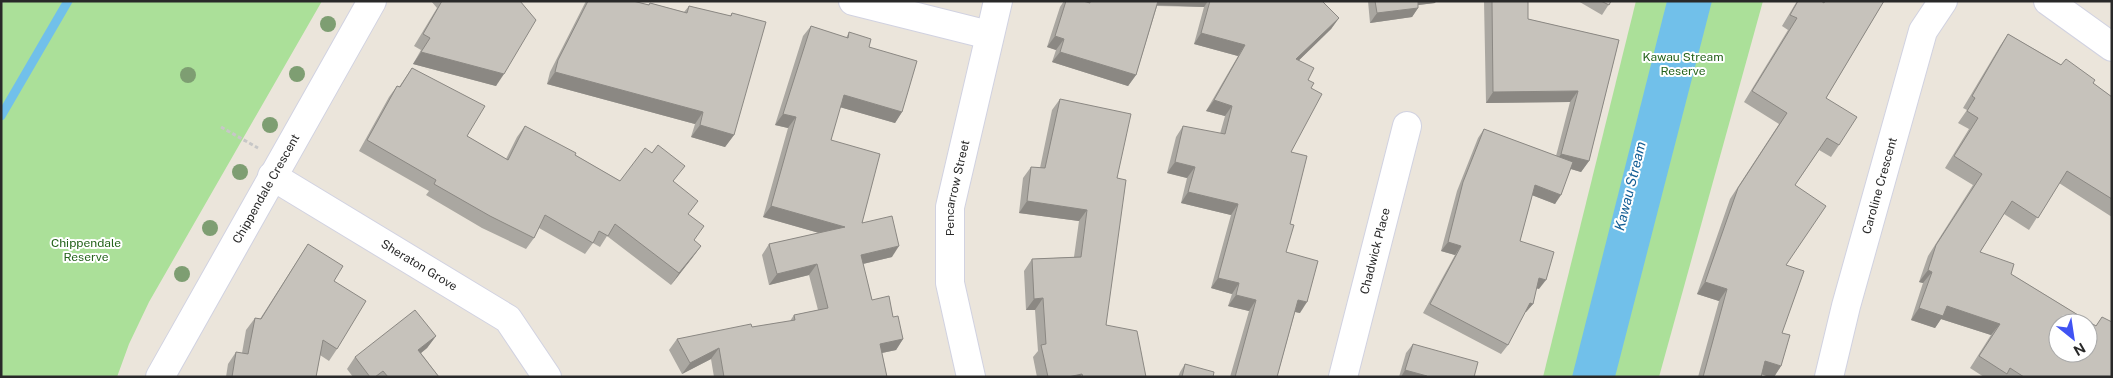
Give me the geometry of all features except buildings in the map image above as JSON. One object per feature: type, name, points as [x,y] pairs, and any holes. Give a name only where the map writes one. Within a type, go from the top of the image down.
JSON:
[{"type":"street","name":"Chippendale Crescent","points":[[160,377],[372,1]]},
{"type":"street","points":[[853,1],[989,35]]},
{"type":"street","name":"Pencarrow Street","points":[[970,377],[950,283],[950,207],[998,1]]},
{"type":"street","name":"Caroline Crescent","points":[[1829,377],[1846,306],[1923,31],[1943,1]]},
{"type":"street","points":[[2048,1],[2112,47]]},
{"type":"street","name":"Chadwick Place","points":[[1343,377],[1408,126]]},
{"type":"street","name":"Sheraton Grove","points":[[277,168],[508,319],[547,377]]},
{"type":"path","points":[[221,127],[277,168]]},
{"type":"green space","name":"Chippendale Reserve","points":[[1,1],[322,1],[149,302],[129,344],[117,377],[1,377]]},
{"type":"green space","name":"Kawau Stream Reserve","points":[[1636,1],[1763,1],[1659,377],[1543,377]]},
{"type":"water","name":"Kawau Stream","points":[[1667,1],[1712,1],[1615,377],[1572,377]]},
{"type":"waterway","points":[[1,116],[68,1]]}]
